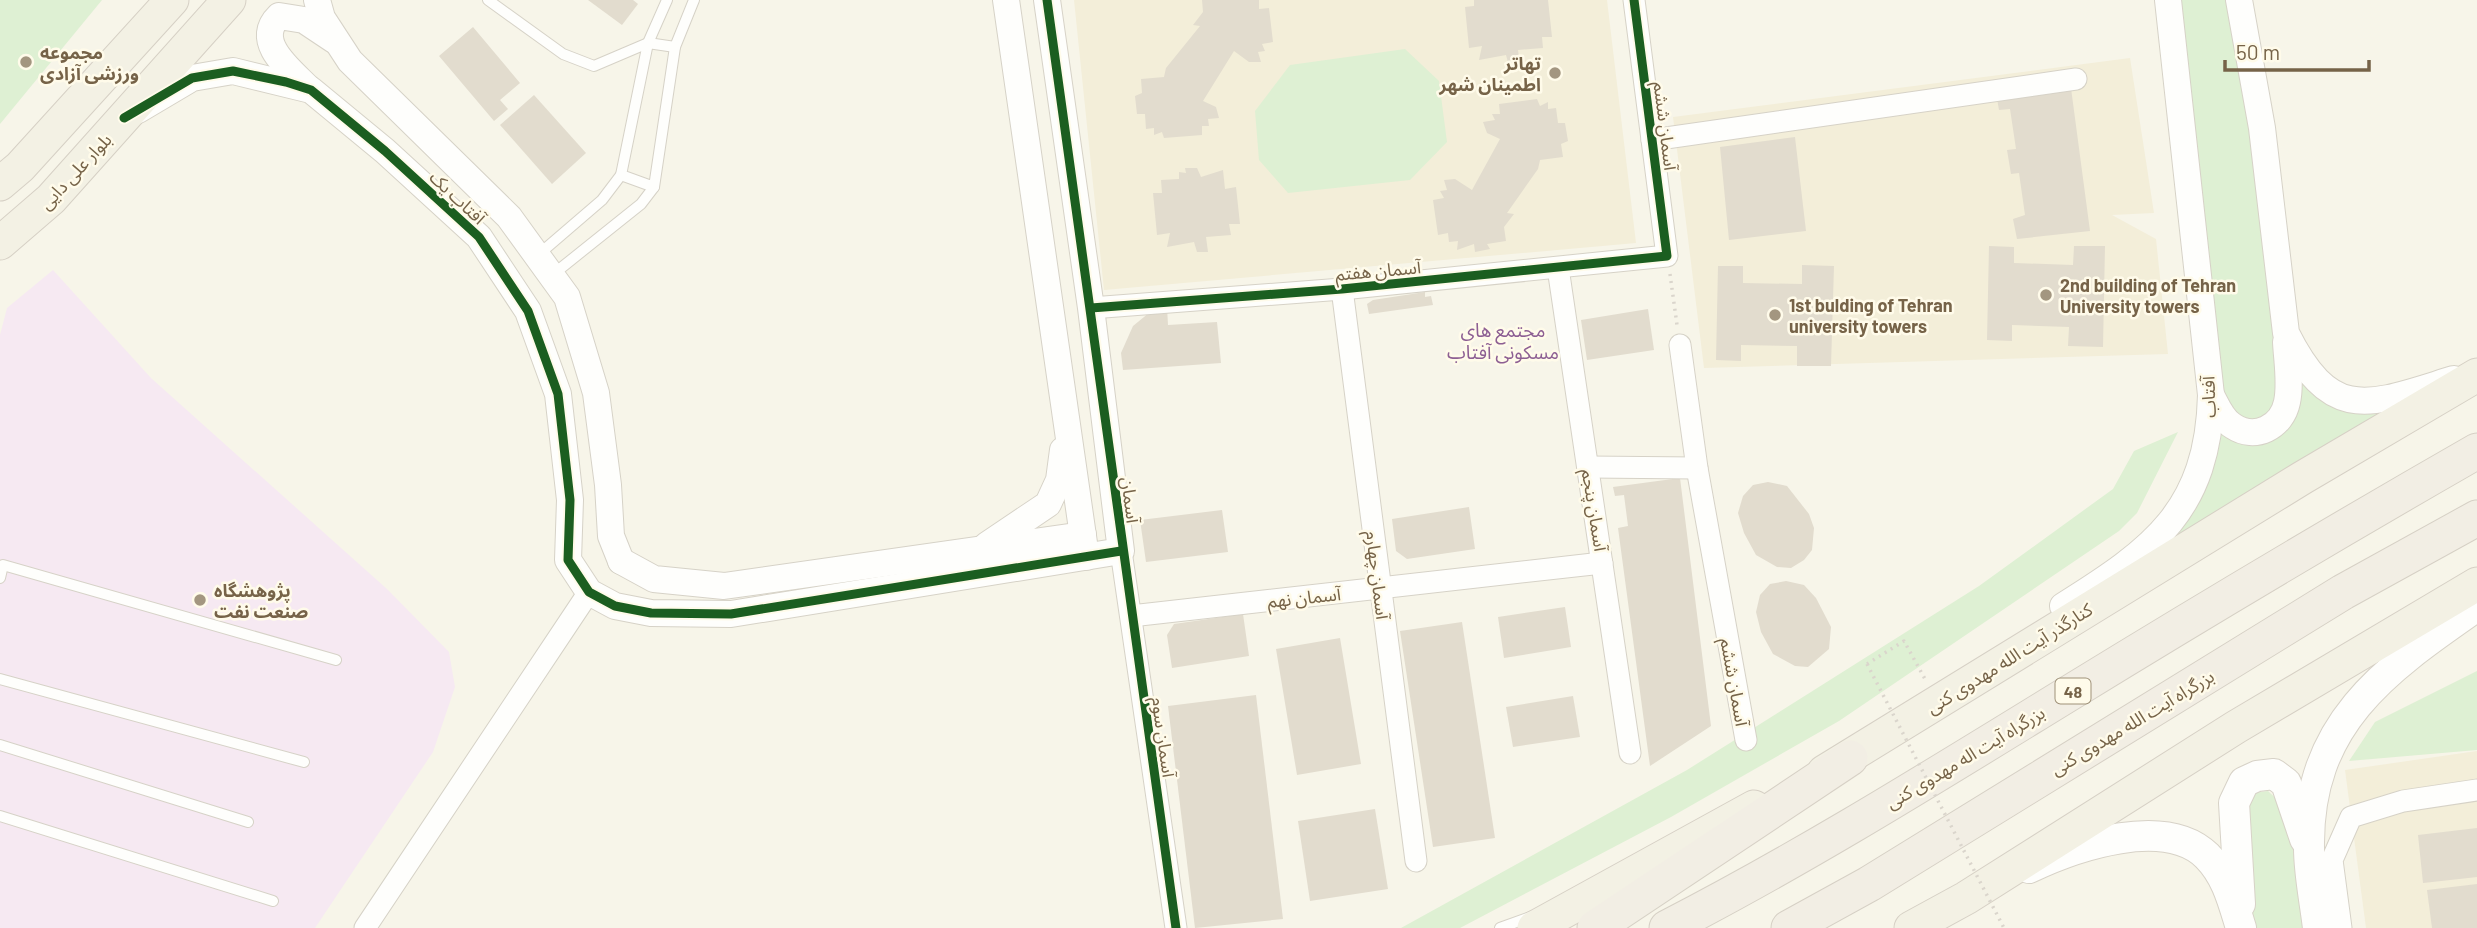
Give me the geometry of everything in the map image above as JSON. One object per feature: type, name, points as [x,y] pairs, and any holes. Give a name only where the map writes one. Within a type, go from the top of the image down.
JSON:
[{"type":"highway","name":"بزرگراه آیت اله مهدوی کنی","points":[[1667,928],[1951,768],[2316,543],[2477,451]]},
{"type":"highway","name":"بزرگراه آیت الله مهدوی کنی","points":[[1789,928],[1880,877],[2343,592],[2477,518]]},
{"type":"highway","points":[[1595,928],[1850,758]]},
{"type":"main road","points":[[0,184],[20,167],[172,0]]},
{"type":"main road","name":"بلوار علی دایی","points":[[5,241],[51,199],[229,0]]},
{"type":"main road","name":"کنارگذر آیت الله مهدوی کنی","points":[[1534,928],[1702,833],[1850,758],[2290,485],[2477,374]]},
{"type":"main road","points":[[1966,898],[2247,720],[2477,584]]},
{"type":"main road","points":[[2309,850],[2319,773],[2346,721],[2386,672],[2477,606]]},
{"type":"main road","points":[[2241,928],[2234,803],[2244,782],[2257,776],[2274,774],[2286,783],[2309,850],[2318,928]]},
{"type":"main road","points":[[1911,928],[2036,865],[2091,845],[2118,838],[2162,838],[2185,843],[2207,855],[2227,883],[2241,928]]},
{"type":"street","name":"آفتاب یک","points":[[317,0],[322,18],[350,61],[509,217],[567,297],[596,393],[608,485],[611,536],[621,561]]},
{"type":"street","points":[[1006,0],[1084,546]]},
{"type":"street","name":"آسمان","points":[[1047,0],[1091,308],[1121,551]]},
{"type":"street","name":"آسمان ششم","points":[[1634,0],[1667,256]]},
{"type":"street","name":"آفتاب","points":[[1951,694],[2008,644],[2126,563],[2169,525],[2187,500],[2200,473],[2209,432],[2211,395],[2168,0]]},
{"type":"street","points":[[2211,395],[2230,425],[2244,432],[2260,432],[2272,426],[2283,415],[2287,400],[2286,333],[2263,128],[2239,0]]},
{"type":"street","points":[[311,90],[275,52],[268,34],[272,22],[279,16],[304,20],[338,43]]},
{"type":"street","name":"آفتاب یک","points":[[124,118],[192,78],[233,71],[311,90],[385,151],[479,237],[528,311],[558,394],[570,500],[568,560],[589,592]]},
{"type":"street","points":[[1652,140],[2076,79]]},
{"type":"street","name":"آسمان هفتم","points":[[1091,308],[1342,289],[1667,256]]},
{"type":"street","name":"آسمان پنجم","points":[[1558,268],[1630,753]]},
{"type":"street","name":"آسمان چهارم","points":[[1342,289],[1416,861]]},
{"type":"street","points":[[2286,333],[2301,363],[2317,383],[2359,403],[2382,401],[2477,374]]},
{"type":"street","name":"آسمان ششم","points":[[1680,345],[1697,468],[1746,740]]},
{"type":"street","points":[[982,549],[1048,504],[1059,480],[1067,425]]},
{"type":"street","points":[[1588,467],[1697,468]]},
{"type":"street","points":[[589,592],[615,606],[651,613],[731,614],[1084,546]]},
{"type":"street","points":[[365,928],[589,592],[621,561],[653,579],[724,586],[982,549],[1084,546],[1121,551]]},
{"type":"street","name":"آسمان سوم","points":[[1121,551],[1176,928]]},
{"type":"street","name":"آسمان نهم","points":[[1131,616],[1602,563]]},
{"type":"street","points":[[2341,928],[2332,860],[2351,817],[2403,801],[2477,790]]},
{"type":"lane","points":[[488,0],[563,54],[594,66],[648,43],[675,47]]},
{"type":"lane","points":[[544,266],[621,175],[648,43],[667,0]]},
{"type":"lane","points":[[544,266],[641,204],[654,187],[675,47],[694,0]]},
{"type":"lane","points":[[621,175],[654,187]]},
{"type":"lane","points":[[0,578],[2,565],[336,660]]},
{"type":"lane","points":[[0,679],[304,762]]},
{"type":"lane","points":[[0,745],[248,822]]},
{"type":"lane","points":[[0,816],[273,901]]},
{"type":"lane","points":[[1500,928],[1528,916],[1563,912]]},
{"type":"path","points":[[1667,256],[1680,345]]},
{"type":"path","points":[[1951,694],[1904,641],[1867,664],[2004,928]]},
{"type":"shaded area","points":[[1074,0],[1607,0],[1636,243],[1104,290]]},
{"type":"shaded area","points":[[2130,58],[2154,213],[2112,215],[2156,239],[2168,354],[1704,368],[1673,117]]},
{"type":"shaded area","name":"پژوهشگاه صنعت نفت","points":[[53,270],[151,378],[387,589],[449,652],[455,687],[433,752],[315,928],[0,928],[0,335],[7,308]]},
{"type":"shaded area","points":[[2477,751],[2477,928],[2366,928],[2345,770]]},
{"type":"green space","name":"مجموعه ورزشی آزادی","points":[[0,0],[102,0],[0,124]]},
{"type":"green space","points":[[2179,0],[2226,0],[2268,237],[2280,398],[2268,417],[2241,422],[2221,396]]},
{"type":"green space","points":[[1405,49],[1439,81],[1447,142],[1410,180],[1288,193],[1259,160],[1255,111],[1290,65]]},
{"type":"green space","points":[[2296,368],[2395,405],[2134,566],[2219,427],[2249,441]]},
{"type":"green space","points":[[2178,432],[2137,513],[2119,531],[1839,721],[1671,817],[1460,928],[1401,928],[1687,770],[1979,586],[2113,489],[2134,451]]},
{"type":"green space","points":[[2477,671],[2477,750],[2349,761],[2375,722]]},
{"type":"green space","points":[[2268,791],[2284,806],[2294,846],[2304,928],[2253,928],[2244,801],[2252,793]]},
{"type":"building","points":[[588,0],[633,0],[638,4],[622,25]]},
{"type":"building","points":[[1202,0],[1259,0],[1259,9],[1269,8],[1273,42],[1262,44],[1265,51],[1258,52],[1261,62],[1249,62],[1234,51],[1203,101],[1216,107],[1219,118],[1208,119],[1209,126],[1202,126],[1202,135],[1164,138],[1162,132],[1154,135],[1154,128],[1146,129],[1145,114],[1137,114],[1135,96],[1142,93],[1141,79],[1164,77],[1166,68],[1200,26],[1193,25],[1203,12]]},
{"type":"building","points":[[1474,0],[1548,0],[1552,37],[1542,37],[1543,48],[1518,50],[1520,66],[1509,66],[1506,55],[1479,60],[1482,46],[1469,48],[1465,7],[1474,6]]},
{"type":"building","points":[[473,27],[520,83],[500,100],[508,109],[494,121],[439,56]]},
{"type":"building","points":[[2069,73],[2090,231],[2017,239],[2013,219],[2025,215],[2019,173],[2011,174],[2007,150],[2016,149],[2010,109],[1999,110],[1994,82]]},
{"type":"building","points":[[534,95],[586,153],[552,184],[500,125]]},
{"type":"building","points":[[1537,99],[1540,106],[1548,102],[1548,109],[1556,108],[1558,123],[1565,123],[1568,141],[1561,144],[1563,157],[1540,160],[1538,169],[1507,213],[1514,214],[1504,227],[1506,241],[1487,244],[1490,249],[1475,252],[1474,244],[1457,250],[1458,241],[1449,242],[1448,233],[1438,235],[1433,200],[1444,198],[1440,191],[1447,190],[1444,180],[1455,179],[1472,190],[1500,139],[1487,133],[1483,122],[1495,120],[1492,114],[1500,114],[1499,104]]},
{"type":"building","points":[[1795,137],[1806,231],[1729,240],[1720,147]]},
{"type":"building","points":[[1185,168],[1197,168],[1201,177],[1223,170],[1225,189],[1236,187],[1240,224],[1229,224],[1231,235],[1206,237],[1208,252],[1197,252],[1194,242],[1167,247],[1170,233],[1157,235],[1153,193],[1162,193],[1161,180],[1179,179],[1179,172],[1186,173]]},
{"type":"building","name":"2nd building of Tehran University towers","points":[[1989,246],[2014,247],[2014,263],[2073,265],[2074,246],[2105,246],[2103,347],[2068,346],[2069,327],[2012,325],[2012,341],[1987,340]]},
{"type":"building","name":"1st bulding of Tehran university towers","points":[[1802,265],[1834,266],[1831,366],[1797,366],[1797,346],[1741,345],[1741,361],[1716,360],[1718,266],[1743,266],[1743,283],[1802,284]]},
{"type":"building","points":[[1425,292],[1425,297],[1431,296],[1433,305],[1369,314],[1367,304],[1373,300]]},
{"type":"building","points":[[1167,307],[1168,325],[1217,322],[1221,363],[1123,370],[1121,353],[1133,326],[1155,308]]},
{"type":"building","points":[[1648,309],[1654,350],[1587,360],[1581,320]]},
{"type":"building","points":[[1680,478],[1711,726],[1650,766],[1618,528],[1628,526],[1624,495],[1615,496],[1613,487]]},
{"type":"building","points":[[1768,482],[1787,486],[1809,514],[1814,528],[1812,550],[1804,560],[1791,568],[1777,567],[1756,555],[1744,533],[1738,513],[1743,496],[1753,485]]},
{"type":"building","points":[[1469,507],[1475,549],[1407,559],[1396,551],[1392,519]]},
{"type":"building","points":[[1222,510],[1228,552],[1146,562],[1140,520]]},
{"type":"building","points":[[1786,581],[1804,585],[1816,598],[1831,627],[1829,649],[1808,667],[1795,666],[1773,654],[1761,632],[1756,612],[1760,595],[1770,584]]},
{"type":"building","points":[[1565,607],[1571,647],[1504,658],[1498,617]]},
{"type":"building","points":[[1243,614],[1249,656],[1172,668],[1167,635],[1174,624]]},
{"type":"building","points":[[1462,622],[1495,838],[1433,847],[1400,631]]},
{"type":"building","points":[[1340,638],[1361,764],[1297,775],[1276,649]]},
{"type":"building","points":[[1256,695],[1283,919],[1195,928],[1168,706]]},
{"type":"building","points":[[1573,696],[1580,737],[1513,747],[1506,707]]},
{"type":"building","points":[[1375,809],[1388,889],[1310,901],[1298,821]]},
{"type":"building","points":[[2477,828],[2477,877],[2423,883],[2418,835]]},
{"type":"building","points":[[2477,884],[2477,928],[2432,928],[2427,890]]},
{"type":"cycle path","points":[[1047,0],[1176,928]]},
{"type":"cycle path","points":[[1091,308],[1342,289],[1667,256],[1634,0]]},
{"type":"cycle path","points":[[124,118],[192,78],[233,71],[311,90],[385,151],[479,237],[528,311],[558,394],[570,500],[568,560],[589,592],[615,606],[651,613],[731,614],[1121,551]]},
{"type":"place","name":"مجموعه ورزشی آزادی","points":[[26,62]]},
{"type":"place","name":"تهاتر اطمینان شهر","points":[[1555,73]]},
{"type":"place","name":"2nd building of Tehran University towers","points":[[2046,295]]},
{"type":"place","name":"1st bulding of Tehran university towers","points":[[1775,315]]},
{"type":"place","name":"پژوهشگاه صنعت نفت","points":[[200,600]]},
{"type":"district","name":"مجتمع های مسکونی آفتاب","points":[[1503,340]]}]
